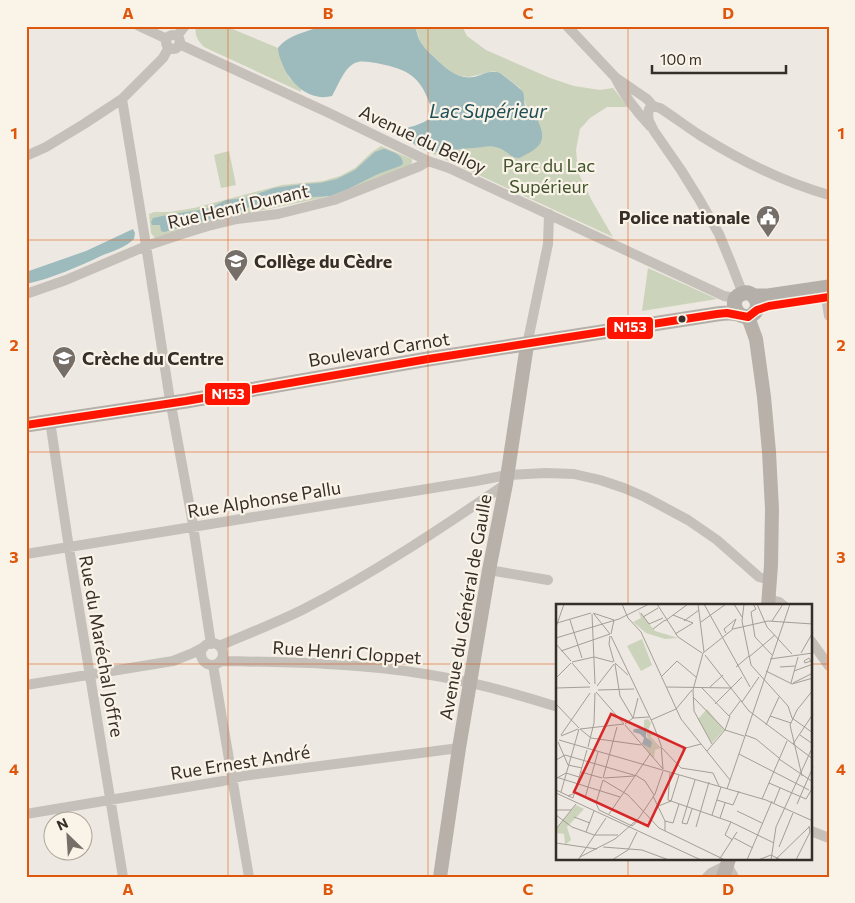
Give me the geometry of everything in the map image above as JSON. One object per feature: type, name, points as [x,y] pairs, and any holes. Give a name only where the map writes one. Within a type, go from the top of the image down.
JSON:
[{"type":"main road","name":"Boulevard Carnot","points":[[745,304],[768,296],[828,293]]},
{"type":"main road","name":"Boulevard Carnot","points":[[26,425],[170,398],[528,340],[721,303],[769,306],[802,301],[828,293]]},
{"type":"main road","name":"Boulevard Carnot","points":[[26,415],[170,398]]},
{"type":"street","name":"Avenue du Belloy","points":[[139,26],[329,113],[428,161],[449,168],[745,304]]},
{"type":"street","points":[[26,156],[46,147],[122,99],[163,58],[185,26]]},
{"type":"street","points":[[567,26],[615,77],[647,99],[651,108],[648,115],[649,121],[654,131]]},
{"type":"street","points":[[615,77],[621,90],[654,131],[686,177],[719,234],[745,304],[756,339],[769,452],[772,509],[768,602],[780,602],[782,604]]},
{"type":"street","points":[[122,99],[212,646],[223,654],[213,663]]},
{"type":"street","points":[[635,109],[640,113],[651,108],[660,108],[716,145],[768,173],[829,196]]},
{"type":"street","name":"Rue Henri Dunant","points":[[26,294],[66,280],[146,246],[208,226],[237,219],[278,214],[334,200],[411,170],[428,161]]},
{"type":"street","points":[[528,340],[548,244],[549,214]]},
{"type":"street","points":[[828,293],[829,316]]},
{"type":"street","name":"Avenue du Général de Gaulle","points":[[440,877],[470,683],[506,480],[528,340]]},
{"type":"street","name":"Rue du Maréchal Joffre","points":[[50,421],[68,548],[123,877]]},
{"type":"street","name":"Rue Alphonse Pallu","points":[[26,554],[476,482],[506,480],[546,473],[574,474],[600,480],[645,497],[688,520],[717,540],[759,578],[770,580]]},
{"type":"street","name":"Rue Henri Cloppet","points":[[26,685],[173,660],[281,620],[405,551],[506,480]]},
{"type":"street","points":[[489,570],[548,580]]},
{"type":"street","points":[[812,642],[829,666]]},
{"type":"street","points":[[212,646],[202,655],[213,663],[248,877]]},
{"type":"street","name":"Rue Henri Cloppet","points":[[173,660],[213,663],[285,662],[425,674],[526,697],[556,707]]},
{"type":"street","name":"Rue Ernest André","points":[[26,814],[243,776],[460,748]]},
{"type":"street","points":[[812,831],[829,838]]},
{"type":"street","points":[[707,877],[712,873],[728,870]]},
{"type":"green space","points":[[196,26],[225,26],[278,48],[289,78],[301,89],[301,92],[204,47],[197,38]]},
{"type":"green space","name":"Parc du Lac Supérieur","points":[[415,26],[462,26],[467,36],[486,50],[550,78],[574,86],[600,90],[613,88],[628,107],[607,107],[590,118],[580,129],[576,150],[578,172],[613,237],[427,151],[478,148],[487,145],[498,147],[513,157],[518,158],[536,148],[541,141],[542,135],[526,105],[520,88],[502,74],[494,71],[469,77],[454,74],[425,48],[420,41]]},
{"type":"green space","points":[[381,146],[412,159],[412,163],[409,166],[357,187],[321,198],[203,223],[155,238],[151,233],[149,214],[154,212],[194,208],[282,185],[323,181],[340,176],[355,168]]},
{"type":"green space","points":[[229,151],[236,185],[221,188],[214,155]]},
{"type":"green space","points":[[648,268],[717,299],[642,311]]},
{"type":"water","name":"Lac Supérieur","points":[[322,26],[415,26],[425,48],[443,66],[457,75],[474,77],[497,72],[522,90],[525,105],[533,112],[542,131],[542,140],[538,147],[519,158],[492,146],[441,151],[425,150],[418,147],[408,137],[406,128],[431,117],[430,104],[425,92],[415,78],[402,70],[385,65],[367,62],[356,63],[350,66],[341,78],[332,96],[316,96],[308,93],[295,84],[285,70],[278,48],[293,36]]},
{"type":"water","points":[[383,149],[394,152],[401,158],[403,164],[331,196],[276,199],[164,232],[161,231],[160,225],[152,225],[151,222],[153,218],[205,209],[226,200],[245,198],[274,188],[320,183],[337,179],[355,170],[375,152]]},
{"type":"water","points":[[133,229],[135,233],[134,239],[124,247],[65,272],[26,284],[26,272],[86,251]]},
{"type":"transit line","name":"N153","points":[[26,425],[186,401],[428,359],[717,314],[727,313],[748,317],[757,310],[769,306],[829,297]]},
{"type":"place","name":"Police nationale","points":[[768,238]]},
{"type":"place","name":"Collège du Cèdre","points":[[236,282]]},
{"type":"place","name":"Crèche du Centre","points":[[64,379]]}]
